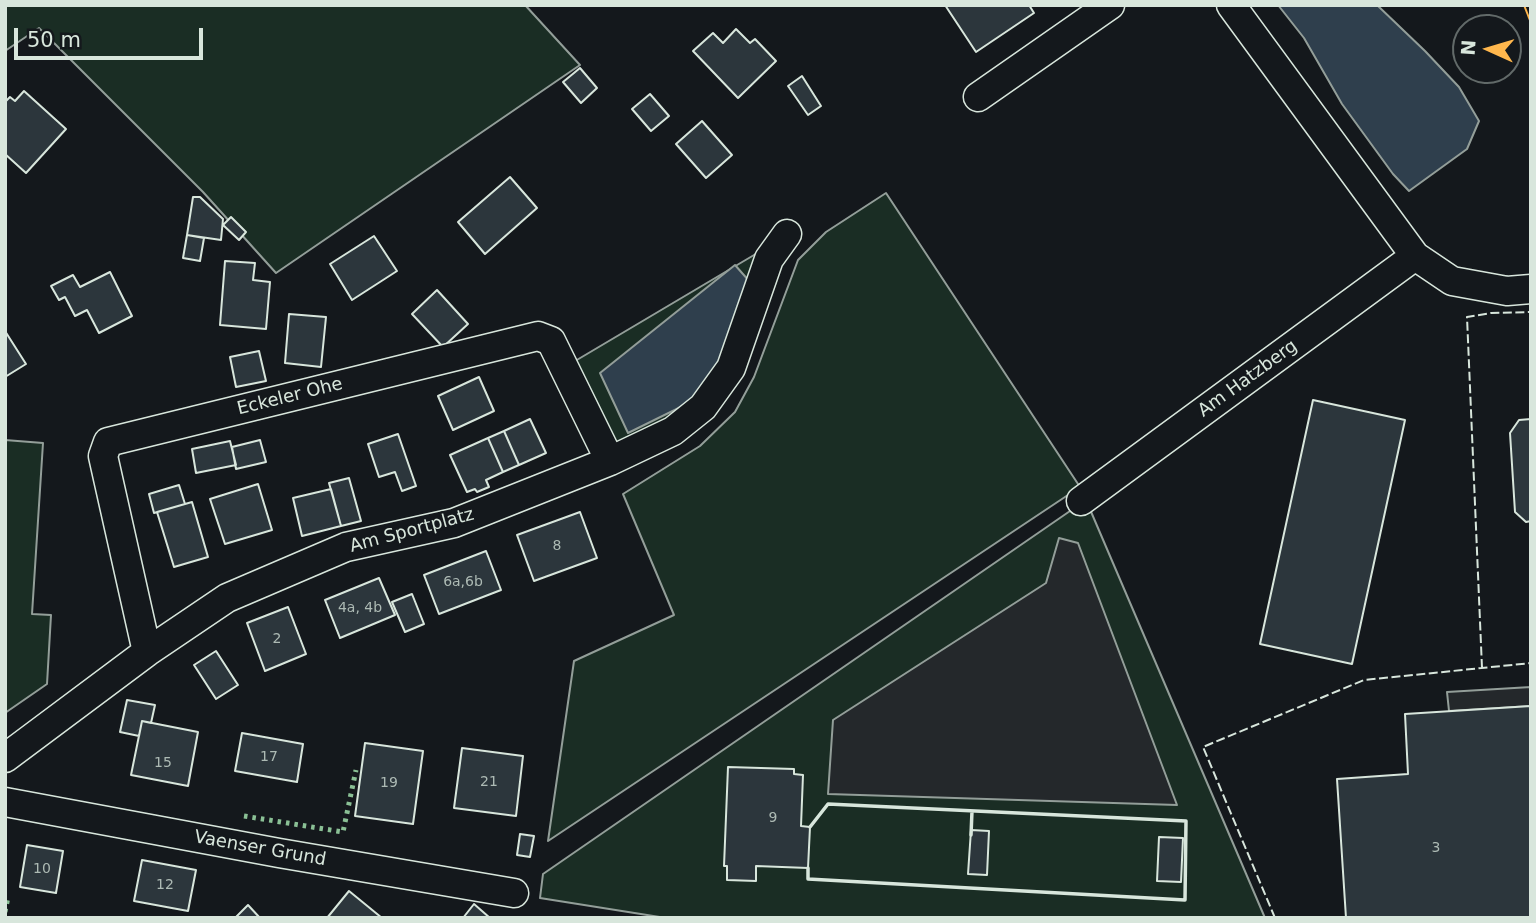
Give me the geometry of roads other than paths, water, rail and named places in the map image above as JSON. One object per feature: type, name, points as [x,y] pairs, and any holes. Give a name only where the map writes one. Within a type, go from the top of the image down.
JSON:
[{"type":"street","points":[[978,97],[1110,5]]},
{"type":"street","points":[[1231,5],[1415,257],[1452,281],[1507,291],[1531,289]]},
{"type":"street","name":"Am Sportplatz","points":[[5,758],[147,652],[227,598],[346,547],[454,523],[610,461],[673,431],[703,407],[731,368],[769,259],[787,234]]},
{"type":"street","name":"Am Hatzberg","points":[[1081,501],[1415,257]]},
{"type":"street","name":"Eckeler Ohe","points":[[147,652],[103,456],[108,442],[538,336],[551,341],[610,461]]},
{"type":"street","name":"Vaenser Grund","points":[[5,802],[514,893]]},
{"type":"water","points":[[1278,5],[1377,5],[1425,51],[1452,80],[1452,84],[1459,87],[1479,121],[1467,149],[1409,191],[1393,174],[1342,104],[1304,38]]},
{"type":"water","points":[[735,265],[750,282],[724,364],[705,395],[628,433],[600,373]]}]
